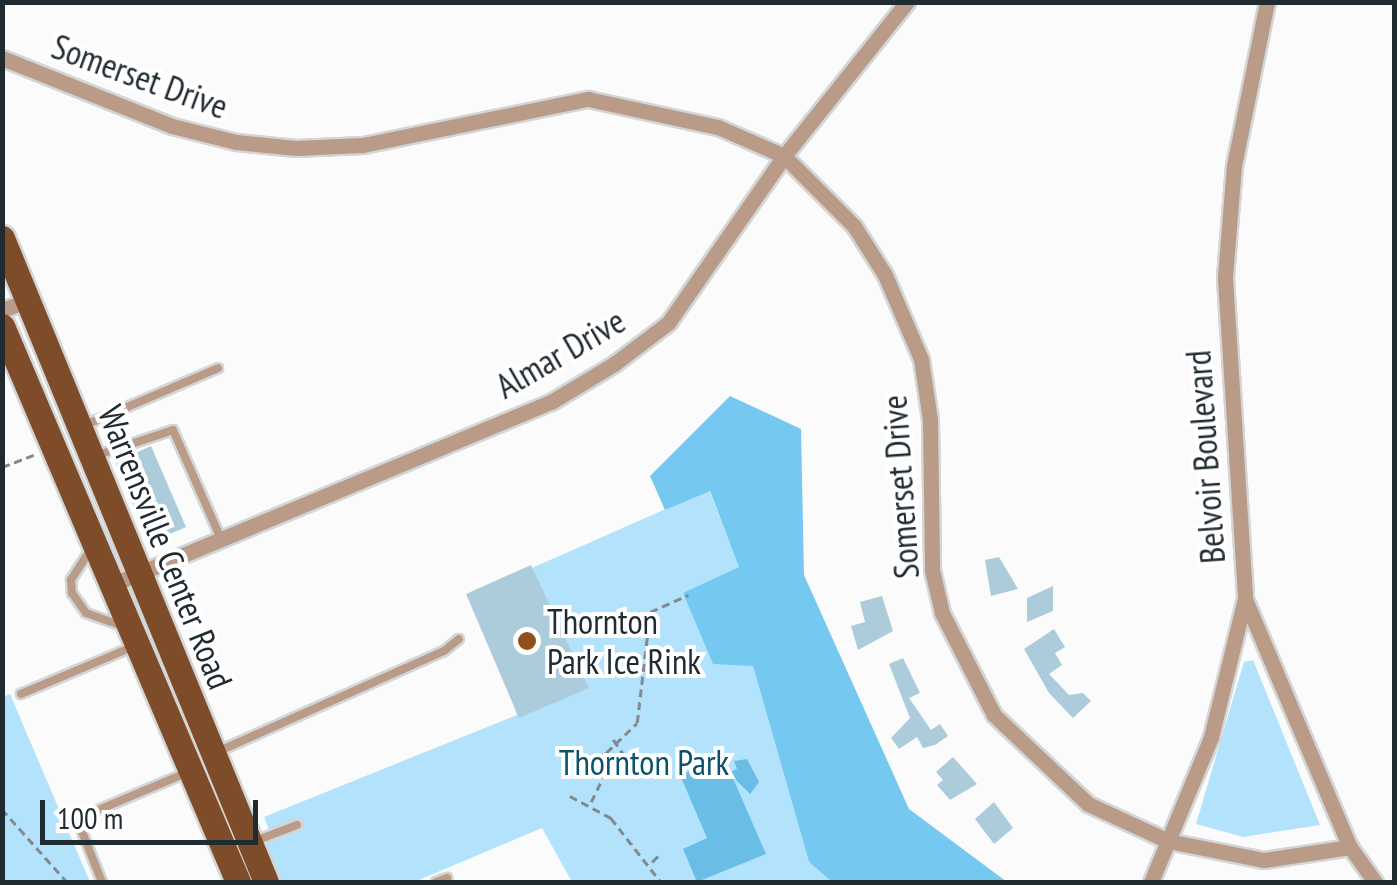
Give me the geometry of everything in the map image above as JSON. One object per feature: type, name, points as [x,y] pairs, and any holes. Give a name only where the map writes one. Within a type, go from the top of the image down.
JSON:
[{"type":"main road","name":"Warrensville Center Road","points":[[2,238],[15,306],[79,428],[266,882]]},
{"type":"main road","name":"Warrensville Center Road","points":[[2,326],[238,882]]},
{"type":"street","name":"Almar Drive","points":[[110,585],[551,402],[614,364],[668,323],[784,156],[907,2]]},
{"type":"street","name":"Belvoir Boulevard","points":[[1268,2],[1234,165],[1225,278],[1245,600],[1350,847],[1375,882]]},
{"type":"street","name":"Somerset Drive","points":[[2,58],[172,126],[236,142],[296,148],[363,145],[588,100],[685,117],[784,156],[854,226],[885,275],[920,359],[930,420],[932,570],[968,672],[994,715],[1088,804],[1168,841],[1264,860],[1350,847]]},
{"type":"street","points":[[1151,882],[1211,737],[1245,600]]},
{"type":"lane","points":[[79,428],[218,368]]},
{"type":"lane","points":[[91,458],[173,430],[221,539]]},
{"type":"lane","points":[[93,546],[71,580],[72,593],[86,612],[133,637]]},
{"type":"lane","points":[[21,694],[133,637]]},
{"type":"lane","points":[[213,754],[444,652],[459,638]]},
{"type":"lane","points":[[102,882],[77,819],[190,771]]},
{"type":"lane","points":[[250,843],[297,824]]},
{"type":"lane","points":[[436,882],[447,878]]},
{"type":"path","points":[[2,467],[34,455]]},
{"type":"path","points":[[563,772],[602,755],[613,740],[637,723],[650,612],[688,594]]},
{"type":"path","points":[[590,804],[607,769],[625,756],[613,740]]},
{"type":"path","points":[[602,755],[607,769]]},
{"type":"path","points":[[570,796],[590,804],[651,863],[661,882]]},
{"type":"path","points":[[2,809],[67,882]]},
{"type":"path","points":[[651,863],[661,853]]},
{"type":"green space","name":"Thornton Park","points":[[709,490],[740,568],[684,593],[753,666],[809,862],[832,882],[572,882],[542,828],[414,882],[266,882],[250,843],[271,835],[264,817],[517,715],[473,594]]},
{"type":"green space","points":[[1253,660],[1320,825],[1243,837],[1196,824],[1244,662]]},
{"type":"green space","points":[[10,694],[90,882],[3,882],[2,697]]},
{"type":"shaded area","points":[[730,396],[801,429],[804,575],[909,809],[1007,882],[832,882],[809,862],[753,666],[713,664],[683,593],[739,567],[710,491],[665,510],[650,476]]},
{"type":"shaded area","points":[[723,757],[730,772],[737,769],[734,761],[747,759],[759,782],[750,794],[732,776],[766,854],[697,882],[683,849],[707,838],[680,775]]},
{"type":"building","points":[[151,446],[186,527],[149,543],[115,462]]},
{"type":"building","points":[[999,557],[1018,589],[991,596],[985,560]]},
{"type":"building","name":"Thornton Park Ice Rink","points":[[531,565],[589,688],[519,718],[466,594]]},
{"type":"building","points":[[1053,586],[1053,611],[1027,622],[1027,598]]},
{"type":"building","points":[[882,596],[893,631],[858,650],[851,626],[865,622],[860,602]]},
{"type":"building","points":[[1054,629],[1065,647],[1055,653],[1062,665],[1049,674],[1069,695],[1083,693],[1091,701],[1073,718],[1049,693],[1024,649]]},
{"type":"building","points":[[903,658],[920,693],[909,698],[931,730],[940,724],[948,736],[935,745],[923,748],[917,737],[899,749],[891,738],[910,718],[889,664]]},
{"type":"building","points":[[953,757],[977,784],[950,800],[937,785],[943,780],[936,772]]},
{"type":"building","points":[[994,802],[1013,828],[994,844],[975,819]]},
{"type":"place","name":"Thornton Park Ice Rink","points":[[527,641]]}]
